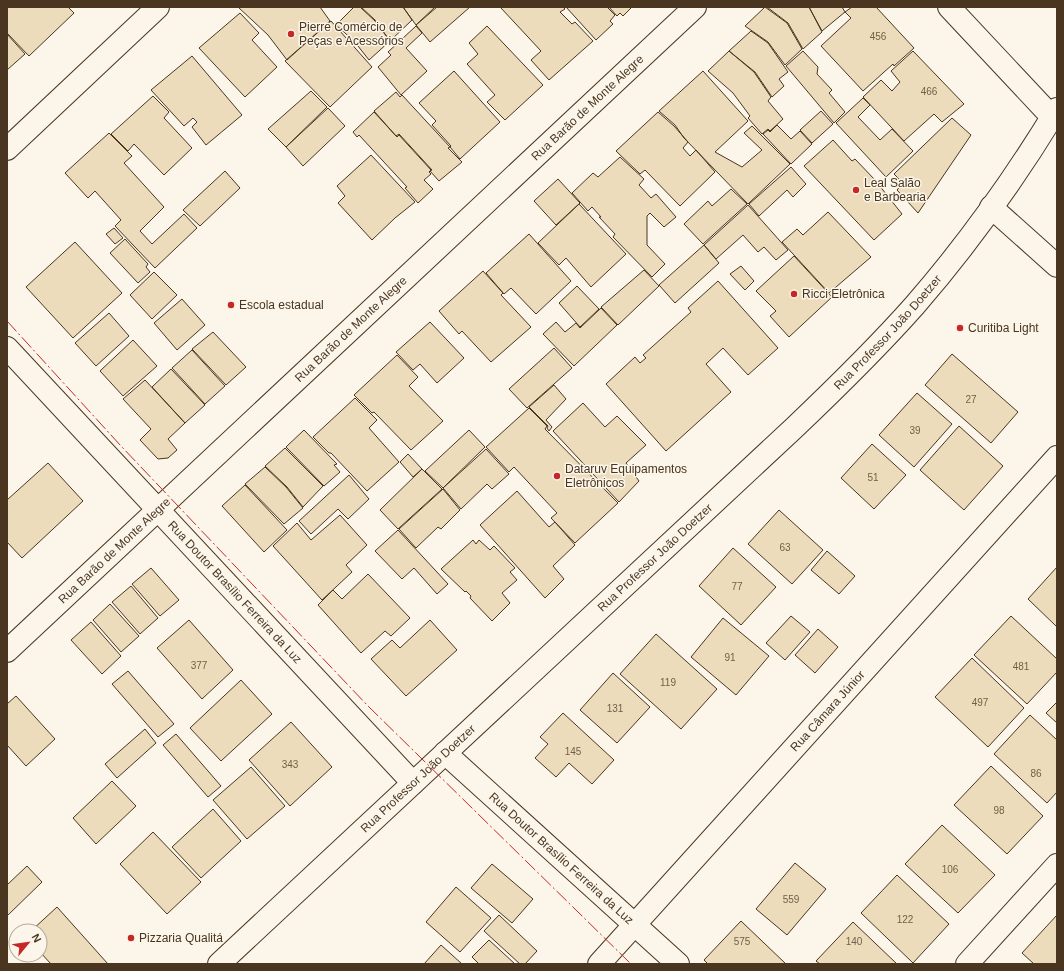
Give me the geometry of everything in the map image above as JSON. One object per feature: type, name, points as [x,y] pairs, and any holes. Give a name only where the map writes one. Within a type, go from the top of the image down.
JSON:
[{"type":"street","points":[[7,149],[158,7]]},
{"type":"street","name":"Rua Barão de Monte Alegre","points":[[7,651],[695,7]]},
{"type":"street","points":[[949,7],[1054,113]]},
{"type":"street","name":"Rua Professor João Doetzer","points":[[219,964],[837,387],[914,305],[950,262],[991,207],[1054,113]]},
{"type":"street","points":[[991,207],[1057,266]]},
{"type":"street","name":"Rua Doutor Brasílio Ferreira da Luz","points":[[7,348],[413,783]]},
{"type":"street","name":"Rua Câmara Júnior","points":[[599,964],[1057,457]]},
{"type":"street","name":"Rua Doutor Brasílio Ferreira da Luz","points":[[445,754],[678,964]]},
{"type":"street","points":[[967,964],[1057,865]]},
{"type":"building","points":[[7,7],[68,7],[74,13],[29,56],[7,33]]},
{"type":"building","name":"Pierre Comércio de Peças e Acessórios","points":[[238,7],[320,7],[330,21],[287,60],[268,35]]},
{"type":"building","points":[[354,7],[360,7],[375,21],[390,41],[369,60],[354,41],[336,25]]},
{"type":"building","points":[[361,7],[403,7],[412,20],[390,41],[375,20]]},
{"type":"building","points":[[403,7],[435,7],[416,25]]},
{"type":"building","points":[[437,7],[470,7],[430,42],[416,25]]},
{"type":"building","points":[[563,7],[565,9],[560,12],[572,24],[575,22],[593,41],[549,80],[531,60],[541,51],[501,8]]},
{"type":"building","points":[[566,7],[607,7],[615,15],[610,21],[613,24],[596,40]]},
{"type":"building","points":[[609,7],[632,7],[623,16],[620,13],[617,16]]},
{"type":"building","points":[[765,7],[787,23],[802,49],[785,65],[768,42],[745,26]]},
{"type":"building","points":[[767,7],[809,7],[822,32],[803,49],[788,23]]},
{"type":"building","points":[[809,7],[842,7],[845,12],[822,31]]},
{"type":"building","points":[[852,7],[876,7],[914,48],[894,66],[893,64],[863,91],[821,46],[851,18],[845,12]]},
{"type":"building","points":[[240,13],[259,33],[252,40],[277,67],[245,97],[199,48]]},
{"type":"building","points":[[331,21],[372,67],[330,107],[285,61]]},
{"type":"building","points":[[416,26],[422,33],[406,48],[427,71],[401,95],[378,67],[391,55],[388,52]]},
{"type":"building","points":[[487,26],[543,85],[505,120],[487,102],[495,95],[467,64],[478,54],[469,43]]},
{"type":"building","points":[[751,31],[768,43],[788,72],[779,79],[784,86],[772,97],[755,72],[729,51]]},
{"type":"building","points":[[7,34],[25,54],[7,70]]},
{"type":"building","points":[[729,51],[754,72],[771,97],[768,101],[783,119],[770,131],[768,129],[762,134],[748,118],[750,116],[733,93],[708,71]]},
{"type":"building","points":[[803,51],[818,67],[817,74],[832,90],[829,93],[845,112],[834,123],[786,66]]},
{"type":"building","points":[[913,51],[964,104],[942,122],[934,114],[904,141],[863,97],[881,80],[892,91],[900,82],[891,71]]},
{"type":"building","points":[[192,56],[242,115],[206,145],[192,127],[197,122],[193,118],[184,126],[151,90]]},
{"type":"building","points":[[454,71],[500,122],[460,159],[450,147],[451,146],[432,125],[436,121],[419,103]]},
{"type":"building","points":[[703,71],[748,121],[715,152],[742,167],[762,150],[744,133],[752,126],[790,164],[748,204],[684,138],[675,125],[659,111]]},
{"type":"building","points":[[311,91],[327,107],[286,147],[268,129]]},
{"type":"building","points":[[396,92],[400,97],[402,95],[462,162],[439,181],[430,171],[432,170],[399,134],[396,136],[374,111]]},
{"type":"building","points":[[153,96],[169,112],[164,118],[192,148],[164,175],[134,144],[128,151],[111,134]]},
{"type":"building","points":[[863,98],[870,105],[858,117],[880,140],[892,129],[913,151],[886,177],[836,123]]},
{"type":"building","points":[[328,108],[345,126],[303,166],[286,147]]},
{"type":"building","points":[[821,111],[833,124],[812,143],[800,130]]},
{"type":"building","points":[[374,112],[397,137],[399,135],[431,170],[429,172],[431,174],[424,180],[433,189],[418,203],[405,188],[407,187],[359,135],[357,137],[353,132]]},
{"type":"building","points":[[658,112],[674,126],[688,142],[683,148],[690,156],[696,150],[715,172],[680,206],[645,170],[640,174],[616,151]]},
{"type":"building","points":[[952,118],[971,135],[918,213],[897,190],[903,183],[894,174]]},
{"type":"building","points":[[777,125],[791,139],[800,131],[812,144],[791,164],[763,134],[768,130],[770,132]]},
{"type":"building","points":[[109,133],[132,156],[124,163],[164,207],[140,231],[152,244],[184,214],[197,228],[155,268],[115,226],[121,220],[95,191],[88,198],[65,173]]},
{"type":"building","name":"Leal Salão e Barbearia","points":[[833,140],[852,161],[855,159],[875,180],[902,214],[874,240],[804,166]]},
{"type":"building","points":[[371,155],[415,202],[395,218],[372,240],[338,203],[345,196],[337,186]]},
{"type":"building","points":[[620,157],[644,179],[639,185],[651,198],[656,194],[676,217],[664,227],[650,213],[647,216],[647,245],[665,264],[652,277],[613,237],[615,234],[592,207],[588,211],[572,193],[593,173],[598,177]]},
{"type":"building","points":[[791,167],[806,184],[793,197],[787,190],[759,216],[749,204]]},
{"type":"building","points":[[225,171],[240,188],[200,226],[183,210]]},
{"type":"building","points":[[558,179],[580,203],[556,225],[534,201]]},
{"type":"building","points":[[731,189],[747,204],[703,244],[684,224],[708,201],[712,206]]},
{"type":"building","points":[[579,204],[626,254],[591,287],[566,258],[559,265],[538,243]]},
{"type":"building","points":[[748,205],[788,250],[776,260],[764,247],[758,252],[743,235],[716,259],[704,245]]},
{"type":"building","points":[[828,212],[871,257],[829,293],[782,242],[797,229],[803,235]]},
{"type":"building","points":[[114,228],[123,238],[115,244],[106,234]]},
{"type":"building","points":[[529,234],[571,281],[536,314],[511,288],[504,294],[486,273]]},
{"type":"building","points":[[125,239],[148,264],[146,267],[150,272],[138,283],[110,253]]},
{"type":"building","points":[[75,242],[122,293],[73,338],[26,287]]},
{"type":"building","points":[[704,245],[719,263],[675,303],[659,285]]},
{"type":"building","name":"Ricci Eletrônica","points":[[794,256],[832,297],[789,337],[770,316],[776,311],[756,291]]},
{"type":"building","points":[[741,266],[754,281],[745,290],[730,274]]},
{"type":"building","points":[[644,270],[659,286],[618,325],[601,307]]},
{"type":"building","points":[[483,271],[503,293],[501,295],[531,327],[491,362],[462,331],[459,334],[439,311]]},
{"type":"building","points":[[154,272],[177,295],[152,319],[130,295]]},
{"type":"building","points":[[718,281],[778,348],[748,375],[723,348],[706,364],[731,392],[666,451],[606,384],[635,357],[640,363],[646,358],[643,355],[691,312],[688,308]]},
{"type":"building","points":[[577,286],[599,309],[580,327],[559,303]]},
{"type":"building","points":[[182,299],[205,325],[177,350],[154,323]]},
{"type":"building","points":[[601,308],[617,325],[574,366],[543,334],[556,322],[565,332],[576,323],[580,328]]},
{"type":"building","points":[[109,313],[129,336],[96,366],[75,343]]},
{"type":"building","points":[[430,322],[464,358],[437,383],[420,364],[413,370],[396,352]]},
{"type":"building","points":[[213,332],[246,367],[226,385],[192,349]]},
{"type":"building","points":[[133,340],[157,366],[123,396],[100,371]]},
{"type":"building","points":[[554,348],[572,368],[527,408],[509,389]]},
{"type":"building","points":[[192,350],[225,386],[205,404],[172,368]]},
{"type":"building","points":[[952,354],[1018,412],[991,443],[925,385]]},
{"type":"building","points":[[397,355],[418,377],[409,386],[443,421],[411,450],[374,412],[372,413],[354,395]]},
{"type":"building","points":[[171,369],[205,405],[185,423],[152,387]]},
{"type":"building","points":[[145,380],[185,423],[168,439],[177,450],[168,458],[158,459],[140,440],[151,429],[123,399]]},
{"type":"building","points":[[554,385],[566,399],[546,420],[552,427],[549,431],[547,428],[548,426],[529,407]]},
{"type":"building","points":[[917,393],[952,424],[914,467],[879,435]]},
{"type":"building","points":[[355,398],[377,420],[369,428],[399,462],[367,491],[331,453],[329,453],[313,437]]},
{"type":"building","points":[[583,403],[605,427],[617,416],[646,445],[626,463],[639,481],[619,502],[553,431]]},
{"type":"building","name":"Dataruv Equipamentos Eletrônicos","points":[[529,408],[547,426],[545,429],[618,503],[575,543],[551,518],[557,513],[514,467],[509,472],[486,447]]},
{"type":"building","points":[[959,426],[1003,466],[964,510],[920,470]]},
{"type":"building","points":[[304,430],[337,464],[334,465],[340,472],[324,486],[286,447]]},
{"type":"building","points":[[469,430],[485,447],[443,488],[425,471]]},
{"type":"building","points":[[872,444],[906,475],[874,509],[841,478]]},
{"type":"building","points":[[285,448],[323,486],[303,507],[287,487],[265,466]]},
{"type":"building","points":[[486,449],[509,474],[492,489],[487,484],[461,509],[443,488]]},
{"type":"building","points":[[408,454],[422,469],[413,477],[400,462]]},
{"type":"building","points":[[48,463],[83,501],[22,558],[7,542],[7,500]]},
{"type":"building","points":[[265,467],[286,487],[303,508],[284,524],[245,484]]},
{"type":"building","points":[[422,469],[442,489],[398,529],[380,510]]},
{"type":"building","points":[[349,475],[369,499],[348,519],[338,509],[311,534],[299,521]]},
{"type":"building","points":[[245,485],[287,530],[264,552],[222,506]]},
{"type":"building","points":[[443,489],[460,510],[441,529],[438,527],[416,548],[399,529]]},
{"type":"building","points":[[517,491],[549,527],[555,522],[575,545],[553,566],[564,579],[545,598],[480,525]]},
{"type":"building","points":[[779,510],[823,550],[792,584],[748,544]]},
{"type":"building","points":[[340,515],[367,545],[346,565],[352,572],[322,600],[273,546],[297,523],[311,540]]},
{"type":"building","points":[[398,530],[448,584],[437,594],[414,568],[402,579],[375,551]]},
{"type":"building","points":[[473,540],[476,544],[479,540],[490,550],[494,546],[515,568],[510,572],[517,580],[502,593],[510,603],[492,621],[470,598],[471,596],[441,569]]},
{"type":"building","points":[[733,548],[776,587],[741,625],[699,586]]},
{"type":"building","points":[[827,551],[855,576],[839,594],[811,570]]},
{"type":"building","points":[[1057,567],[1057,627],[1028,599]]},
{"type":"building","points":[[151,568],[179,600],[160,616],[132,584]]},
{"type":"building","points":[[368,574],[410,618],[391,636],[385,631],[361,653],[318,605],[333,590],[342,599]]},
{"type":"building","points":[[131,586],[158,618],[140,634],[112,602]]},
{"type":"building","points":[[110,604],[139,636],[121,652],[93,620]]},
{"type":"building","points":[[791,616],[810,632],[785,660],[766,643]]},
{"type":"building","points":[[1011,616],[1057,659],[1057,672],[1027,704],[974,655]]},
{"type":"building","points":[[723,618],[769,656],[736,695],[691,657]]},
{"type":"building","points":[[189,620],[233,670],[202,699],[157,648]]},
{"type":"building","points":[[430,620],[457,650],[406,696],[371,659],[392,640],[400,648]]},
{"type":"building","points":[[91,622],[121,656],[102,674],[71,640]]},
{"type":"building","points":[[818,629],[838,647],[815,673],[795,655]]},
{"type":"building","points":[[656,634],[717,689],[681,729],[620,674]]},
{"type":"building","points":[[972,658],[1024,708],[988,747],[935,697]]},
{"type":"building","points":[[128,671],[174,724],[158,737],[112,684]]},
{"type":"building","points":[[613,673],[650,707],[617,743],[580,710]]},
{"type":"building","points":[[241,680],[272,714],[221,761],[190,728]]},
{"type":"building","points":[[16,696],[55,739],[26,766],[7,745],[7,704]]},
{"type":"building","points":[[1057,702],[1057,723],[1046,713]]},
{"type":"building","points":[[563,713],[614,760],[592,784],[569,763],[556,777],[535,758],[548,744],[540,737]]},
{"type":"building","points":[[1030,715],[1057,740],[1057,792],[1047,803],[994,754]]},
{"type":"building","points":[[291,722],[332,767],[290,806],[249,760]]},
{"type":"building","points":[[145,729],[156,743],[117,778],[105,764]]},
{"type":"building","points":[[176,734],[221,786],[208,797],[163,745]]},
{"type":"building","points":[[991,766],[1043,816],[1007,854],[954,805]]},
{"type":"building","points":[[251,767],[285,806],[247,839],[213,800]]},
{"type":"building","points":[[112,781],[136,806],[96,844],[73,818]]},
{"type":"building","points":[[213,809],[241,841],[201,878],[172,847]]},
{"type":"building","points":[[942,825],[995,875],[958,913],[905,864]]},
{"type":"building","points":[[153,832],[201,882],[167,914],[120,864]]},
{"type":"building","points":[[795,863],[826,889],[787,935],[756,909]]},
{"type":"building","points":[[492,864],[533,899],[512,923],[471,888]]},
{"type":"building","points":[[27,866],[42,882],[7,916],[7,885]]},
{"type":"building","points":[[897,875],[949,924],[913,963],[861,913]]},
{"type":"building","points":[[456,887],[491,918],[460,952],[426,922]]},
{"type":"building","points":[[57,907],[108,964],[51,964],[48,961],[48,923],[40,923]]},
{"type":"building","points":[[499,915],[537,951],[525,964],[520,964],[484,931]]},
{"type":"building","points":[[1057,915],[1057,964],[1034,964],[1022,953]]},
{"type":"building","points":[[741,921],[786,964],[708,964],[704,960]]},
{"type":"building","points":[[853,922],[897,964],[820,964],[816,961]]},
{"type":"building","points":[[489,940],[515,964],[479,964],[472,957]]},
{"type":"building","points":[[441,945],[462,964],[424,964]]},
{"type":"power","points":[[7,321],[121,446],[368,706],[631,964]]},
{"type":"place","name":"Pierre Comércio de Peças e Acessórios","points":[[291,34]]},
{"type":"place","name":"Leal Salão e Barbearia","points":[[856,190]]},
{"type":"place","name":"Ricci Eletrônica","points":[[794,294]]},
{"type":"place","name":"Escola estadual","points":[[231,305]]},
{"type":"place","name":"Curitiba Light","points":[[960,328]]},
{"type":"place","name":"Dataruv Equipamentos Eletrônicos","points":[[557,476]]},
{"type":"place","name":"Pizzaria Qualitá","points":[[131,938]]}]
